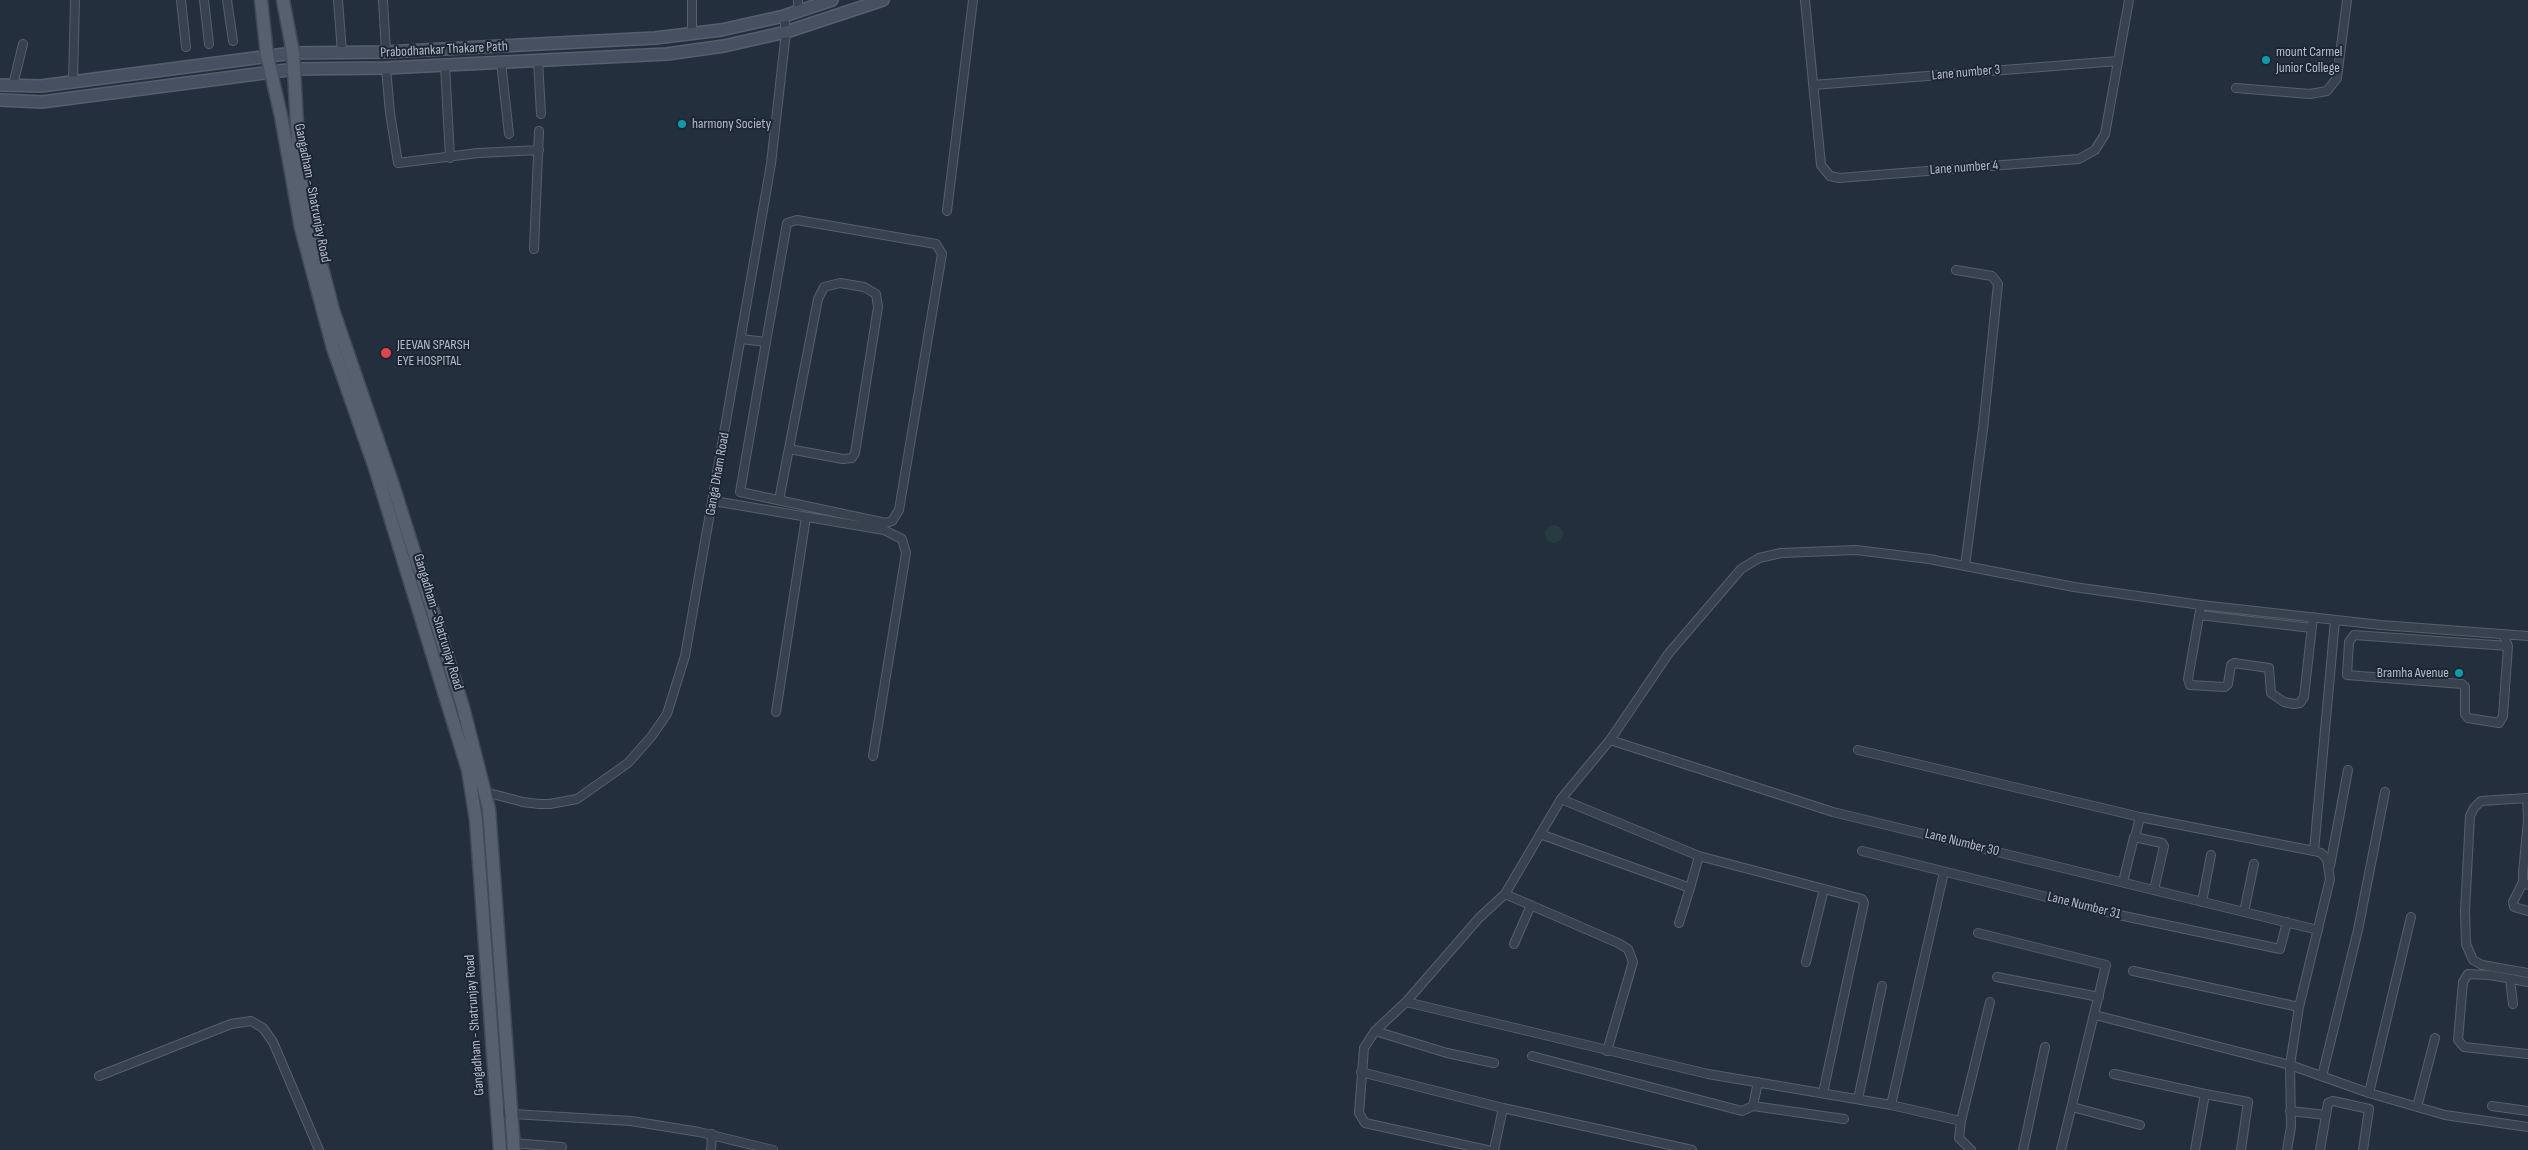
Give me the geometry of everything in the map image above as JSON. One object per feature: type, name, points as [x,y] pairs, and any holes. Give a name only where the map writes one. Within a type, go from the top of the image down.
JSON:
[{"type":"main road","name":"Gangadham - Shatrunjay Road","points":[[261,0],[266,55],[281,116],[301,228],[333,348],[378,477],[468,770],[476,820],[500,1150]]},
{"type":"main road","name":"Gangadham - Shatrunjay Road","points":[[283,0],[294,53],[299,159],[311,223],[333,310],[409,534],[462,707],[489,809],[513,1147]]},
{"type":"main road","name":"Prabodhankar Thakare Path","points":[[0,85],[41,86],[266,55],[386,52],[655,38],[721,30],[784,16],[798,6],[832,0]]},
{"type":"main road","name":"Prabodhankar Thakare Path","points":[[0,100],[42,102],[295,69],[386,68],[667,54],[724,46],[786,32],[883,0]]},
{"type":"main road","points":[[471,792],[485,792]]},
{"type":"street","points":[[73,82],[75,0]]},
{"type":"street","points":[[181,0],[186,47]]},
{"type":"street","points":[[204,0],[209,44]]},
{"type":"street","points":[[227,0],[232,41]]},
{"type":"street","points":[[338,0],[342,52]]},
{"type":"street","points":[[383,0],[386,52]]},
{"type":"street","points":[[692,0],[692,34]]},
{"type":"street","points":[[948,212],[972,0]]},
{"type":"street","points":[[1806,0],[1813,85]]},
{"type":"street","points":[[2118,61],[2129,0]]},
{"type":"street","points":[[2236,88],[2310,94],[2327,91],[2337,78],[2347,0]]},
{"type":"street","name":"Ganga Dham Road","points":[[485,792],[523,802],[539,804],[577,799],[628,763],[652,737],[667,714],[678,686],[714,501],[771,164],[786,32],[784,16]]},
{"type":"street","points":[[12,85],[23,44]]},
{"type":"street","points":[[538,60],[541,114]]},
{"type":"street","name":"Lane number 3","points":[[1813,85],[2118,61]]},
{"type":"street","name":"Lane number 4","points":[[1813,85],[1821,165],[1830,176],[1848,177],[2079,160],[2095,150],[2105,134],[2118,61]]},
{"type":"street","points":[[501,62],[509,134]]},
{"type":"street","points":[[445,65],[450,158]]},
{"type":"street","points":[[386,68],[390,113],[398,164],[478,153],[539,150]]},
{"type":"street","points":[[534,249],[539,131]]},
{"type":"street","points":[[797,220],[936,244],[942,254],[899,510],[892,521],[886,523],[740,492],[766,342],[788,223],[797,220]]},
{"type":"street","points":[[1956,270],[1992,276],[1998,284],[1983,429],[1965,566]]},
{"type":"street","points":[[779,500],[818,299],[824,287],[840,283],[864,287],[876,294],[878,307],[855,452],[852,458],[843,459],[789,449]]},
{"type":"street","points":[[741,339],[766,342]]},
{"type":"street","points":[[714,501],[884,530],[902,539],[906,553],[873,756]]},
{"type":"street","points":[[776,712],[806,517]]},
{"type":"street","points":[[1487,1150],[1365,1123],[1359,1113],[1364,1048],[1375,1031],[1406,1002],[1480,918],[1505,894],[1561,800],[1610,740],[1669,652],[1740,569],[1759,558],[1781,553],[1856,550],[1929,559],[2074,587],[2201,605],[2335,620],[2528,636]]},
{"type":"street","points":[[2201,605],[2188,679],[2190,684],[2225,687],[2228,684],[2232,663],[2269,668],[2271,693],[2284,702],[2294,704],[2300,704],[2304,697],[2313,617]]},
{"type":"street","points":[[2199,615],[2312,628]]},
{"type":"street","points":[[2314,851],[2335,620]]},
{"type":"street","points":[[2503,634],[2508,646],[2503,716],[2499,723],[2468,718],[2465,714],[2465,687],[2462,684],[2347,675],[2349,642],[2354,635],[2508,646]]},
{"type":"street","name":"Lane Number 30","points":[[1610,740],[1833,812],[2318,930]]},
{"type":"street","points":[[1858,750],[2140,817],[2314,851],[2327,859],[2330,868]]},
{"type":"street","points":[[2287,1150],[2290,1112],[2290,1065],[2348,770]]},
{"type":"street","points":[[2322,1076],[2358,930],[2385,792]]},
{"type":"street","points":[[2528,911],[2514,907],[2513,902],[2526,883],[2527,798],[2481,802],[2474,808],[2470,816],[2465,911],[2466,944],[2472,960],[2482,965],[2528,973]]},
{"type":"street","points":[[1561,800],[1700,856],[1862,899],[1864,903],[1823,1094]]},
{"type":"street","points":[[2136,833],[2140,817]]},
{"type":"street","points":[[1540,834],[1690,888]]},
{"type":"street","points":[[2123,882],[2134,837],[2162,843],[2164,846],[2154,890]]},
{"type":"street","name":"Lane Number 31","points":[[1862,852],[2120,915],[2280,949],[2287,922]]},
{"type":"street","points":[[2202,902],[2211,855]]},
{"type":"street","points":[[1679,924],[1700,856]]},
{"type":"street","points":[[2244,912],[2254,864]]},
{"type":"street","points":[[1891,1105],[1944,872]]},
{"type":"street","points":[[1806,962],[1824,889]]},
{"type":"street","points":[[1505,894],[1628,949],[1633,962],[1607,1051]]},
{"type":"street","points":[[1514,944],[1531,905]]},
{"type":"street","points":[[2369,1093],[2411,917]]},
{"type":"street","points":[[1978,933],[2106,965],[2061,1150]]},
{"type":"street","points":[[2133,971],[2300,1007]]},
{"type":"street","points":[[2528,982],[2484,974],[2468,974],[2463,982],[2458,1040],[2464,1047],[2528,1054]]},
{"type":"street","points":[[1997,977],[2099,997]]},
{"type":"street","points":[[2510,979],[2513,1004]]},
{"type":"street","points":[[1858,1099],[1882,986]]},
{"type":"street","points":[[487,988],[503,987]]},
{"type":"street","points":[[1406,1002],[1708,1074],[1891,1105],[1961,1121]]},
{"type":"street","points":[[1971,1150],[1959,1138],[1961,1121],[1990,1002]]},
{"type":"street","points":[[2095,1015],[2290,1065],[2369,1093],[2445,1115],[2528,1127]]},
{"type":"street","points":[[99,1076],[231,1024],[251,1021],[263,1028],[274,1042],[319,1150]]},
{"type":"street","points":[[1375,1031],[1447,1053],[1494,1063]]},
{"type":"street","points":[[2417,1107],[2436,1038]]},
{"type":"street","points":[[2023,1150],[2045,1047]]},
{"type":"street","points":[[1532,1056],[1734,1110],[1748,1110],[1753,1106],[1758,1082]]},
{"type":"street","points":[[1361,1072],[1503,1108],[1692,1150]]},
{"type":"street","points":[[2114,1074],[2248,1102],[2241,1150]]},
{"type":"street","points":[[2195,1150],[2204,1094]]},
{"type":"street","points":[[2320,1150],[2328,1103],[2333,1101],[2369,1109],[2363,1150]]},
{"type":"street","points":[[1753,1106],[1844,1119]]},
{"type":"street","points":[[2492,1106],[2528,1111]]},
{"type":"street","points":[[2072,1107],[2140,1125]]},
{"type":"street","points":[[1494,1150],[1503,1108]]},
{"type":"street","points":[[2290,1112],[2326,1115]]},
{"type":"street","points":[[496,1113],[631,1121],[712,1134],[773,1150]]},
{"type":"street","points":[[711,1150],[712,1134]]},
{"type":"street","points":[[513,1147],[562,1147]]},
{"type":"green space","points":[[1554,525],[1560,528],[1563,534],[1560,540],[1554,543],[1548,540],[1545,534],[1548,528]]},
{"type":"place","name":"mount Carmel Junior College","points":[[2266,60]]},
{"type":"place","name":"harmony Society","points":[[682,124]]},
{"type":"place","name":"JEEVAN SPARSH EYE HOSPITAL","points":[[386,353]]},
{"type":"place","name":"Bramha Avenue","points":[[2459,673]]}]
